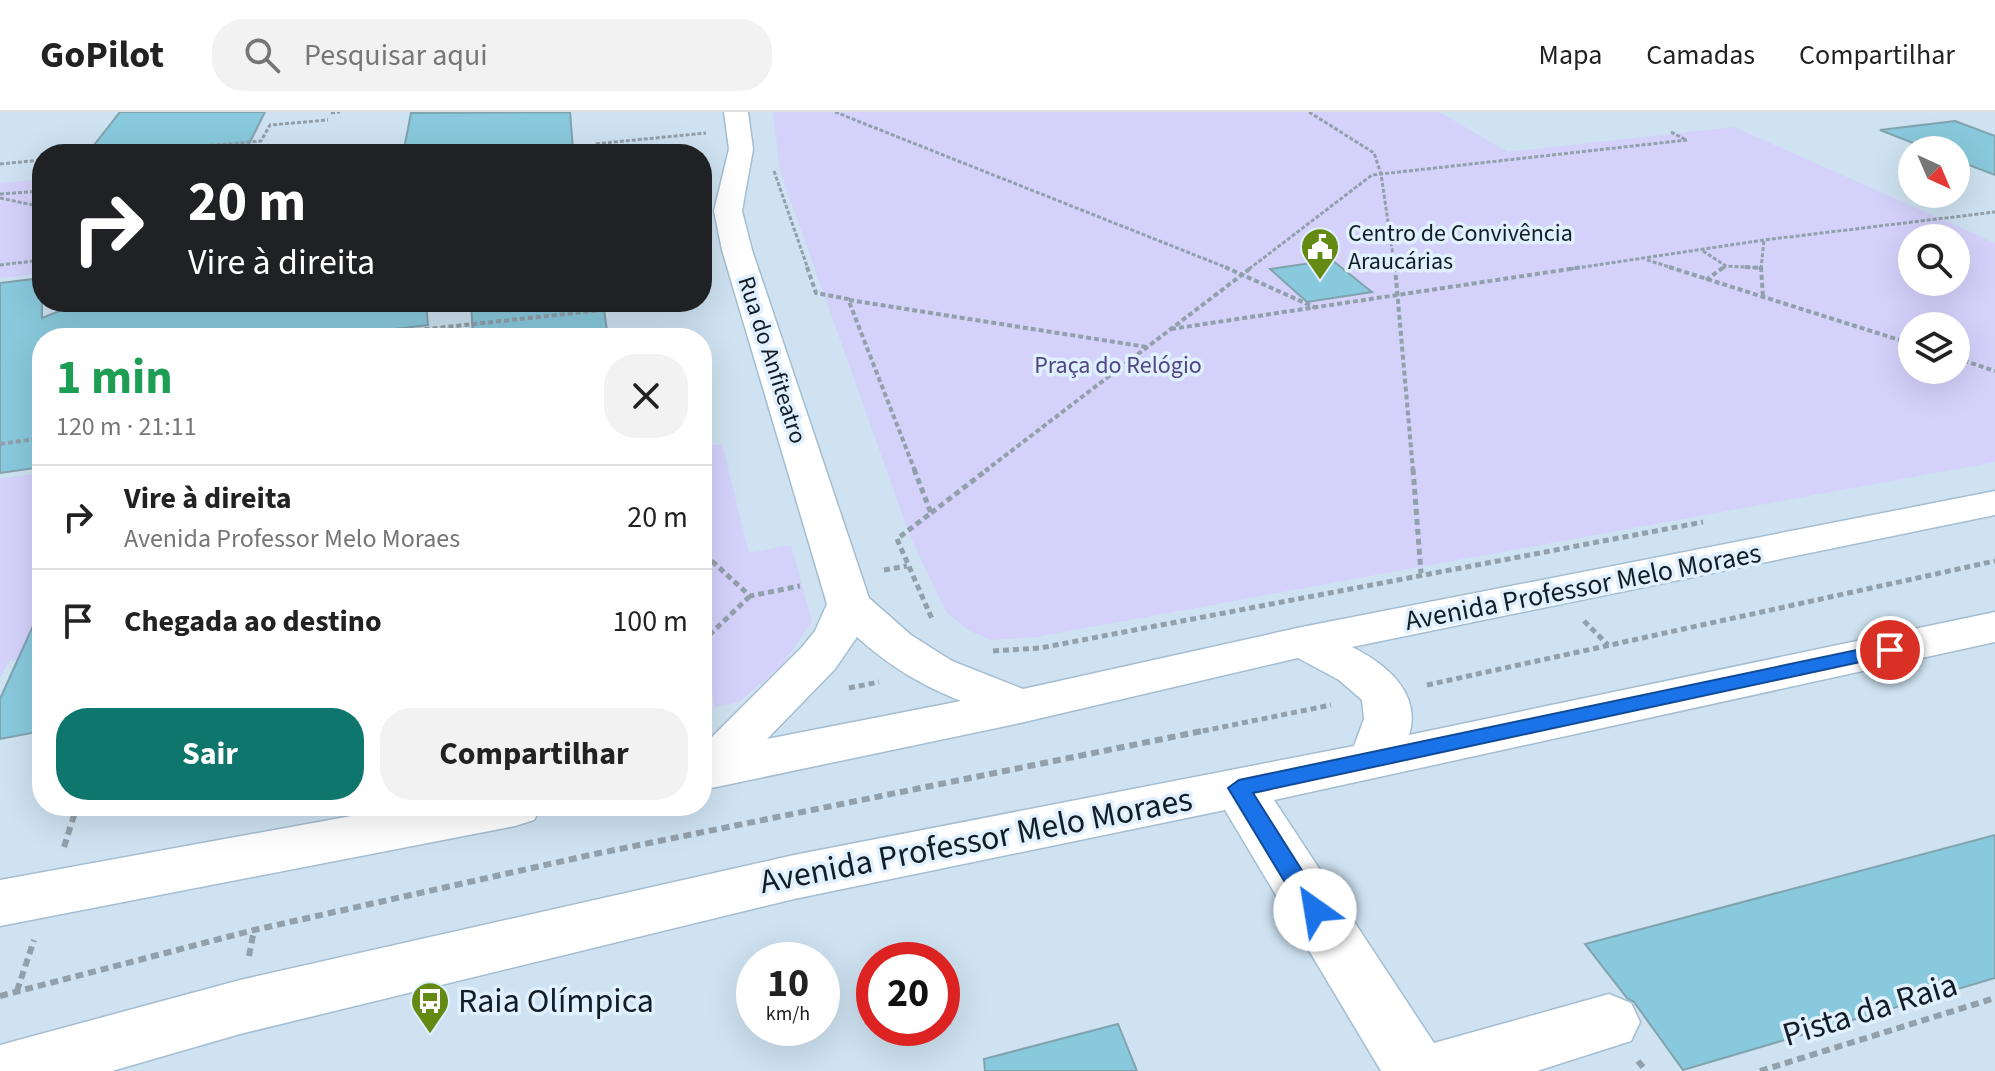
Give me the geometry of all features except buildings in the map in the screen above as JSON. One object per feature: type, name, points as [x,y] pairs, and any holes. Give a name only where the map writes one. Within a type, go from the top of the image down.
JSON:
[{"type":"street","name":"Rua do Anfiteatro","points":[[738,121],[741,149],[728,211],[737,250],[862,588]]},
{"type":"street","name":"Avenida Professor Melo Moraes","points":[[712,770],[1020,706],[1302,642],[1995,503]]},
{"type":"street","points":[[862,588],[895,646],[935,672],[1020,706]]},
{"type":"street","points":[[712,765],[772,703],[822,658],[862,588]]},
{"type":"street","name":"Avenida Professor Melo Moraes","points":[[10,1071],[240,1007],[794,877],[1374,761],[1995,627]]},
{"type":"street","points":[[1302,642],[1339,658],[1385,694],[1389,714],[1374,761]]},
{"type":"street","points":[[1239,788],[1416,1071]]},
{"type":"street","points":[[0,903],[462,816]]},
{"type":"street","points":[[1437,1071],[1609,1022]]},
{"type":"path","points":[[331,113],[340,112]]},
{"type":"path","points":[[835,112],[1240,273],[1317,309]]},
{"type":"path","points":[[1309,112],[1374,153],[1381,174],[1399,297],[1421,573]]},
{"type":"path","points":[[226,144],[261,141],[270,125],[328,120]]},
{"type":"path","points":[[594,144],[738,121]]},
{"type":"path","points":[[939,624],[930,618],[897,539],[1240,273],[1372,175],[1687,140],[1671,132]]},
{"type":"path","points":[[772,157],[777,183],[816,293],[1147,347]]},
{"type":"path","points":[[0,164],[32,161]]},
{"type":"path","points":[[0,196],[32,192]]},
{"type":"path","points":[[0,196],[32,204]]},
{"type":"path","points":[[1170,329],[1764,240],[1995,212]]},
{"type":"path","points":[[1763,297],[1761,268],[1764,240]]},
{"type":"path","points":[[1703,251],[1726,266],[1761,268]]},
{"type":"path","points":[[1646,260],[1898,340]]},
{"type":"path","points":[[0,265],[32,261]]},
{"type":"path","points":[[1706,280],[1726,266]]},
{"type":"path","points":[[848,299],[931,513]]},
{"type":"path","points":[[430,328],[565,312]]},
{"type":"path","points":[[1970,363],[1995,371]]},
{"type":"path","points":[[0,444],[32,439]]},
{"type":"path","points":[[986,652],[1040,648],[1717,519]]},
{"type":"path","points":[[0,996],[254,930],[590,855],[1385,694],[1995,561]]},
{"type":"path","points":[[712,562],[750,596]]},
{"type":"path","points":[[862,588],[907,566]]},
{"type":"path","points":[[712,632],[750,596],[805,585]]},
{"type":"path","points":[[837,690],[935,672]]},
{"type":"path","name":"Pista da Raia","points":[[1760,1071],[1995,998]]},
{"type":"shaded area","points":[[0,112],[1995,112],[1995,1071],[0,1071]]},
{"type":"green space","name":"Praça do Relógio","points":[[773,112],[1439,112],[1508,152],[1734,127],[1898,200],[1898,208],[1916,208],[1952,224],[1898,224],[1898,296],[1970,296],[1970,232],[1995,243],[1995,462],[1036,637],[991,640],[968,630],[946,612],[910,536],[780,171]]},
{"type":"green space","points":[[32,180],[32,275],[0,278],[0,183]]},
{"type":"green space","points":[[722,444],[749,553],[791,545],[812,621],[783,664],[739,702],[714,707],[712,693],[712,446]]},
{"type":"green space","points":[[32,474],[32,658],[9,661],[0,678],[0,479]]},
{"type":"place","name":"Centro de Convivência Araucárias","points":[[1320,281]]},
{"type":"place","name":"Raia Olímpica","points":[[430,1035]]},
{"type":"route","points":[[1315,910],[1239,788],[1890,650]]}]
